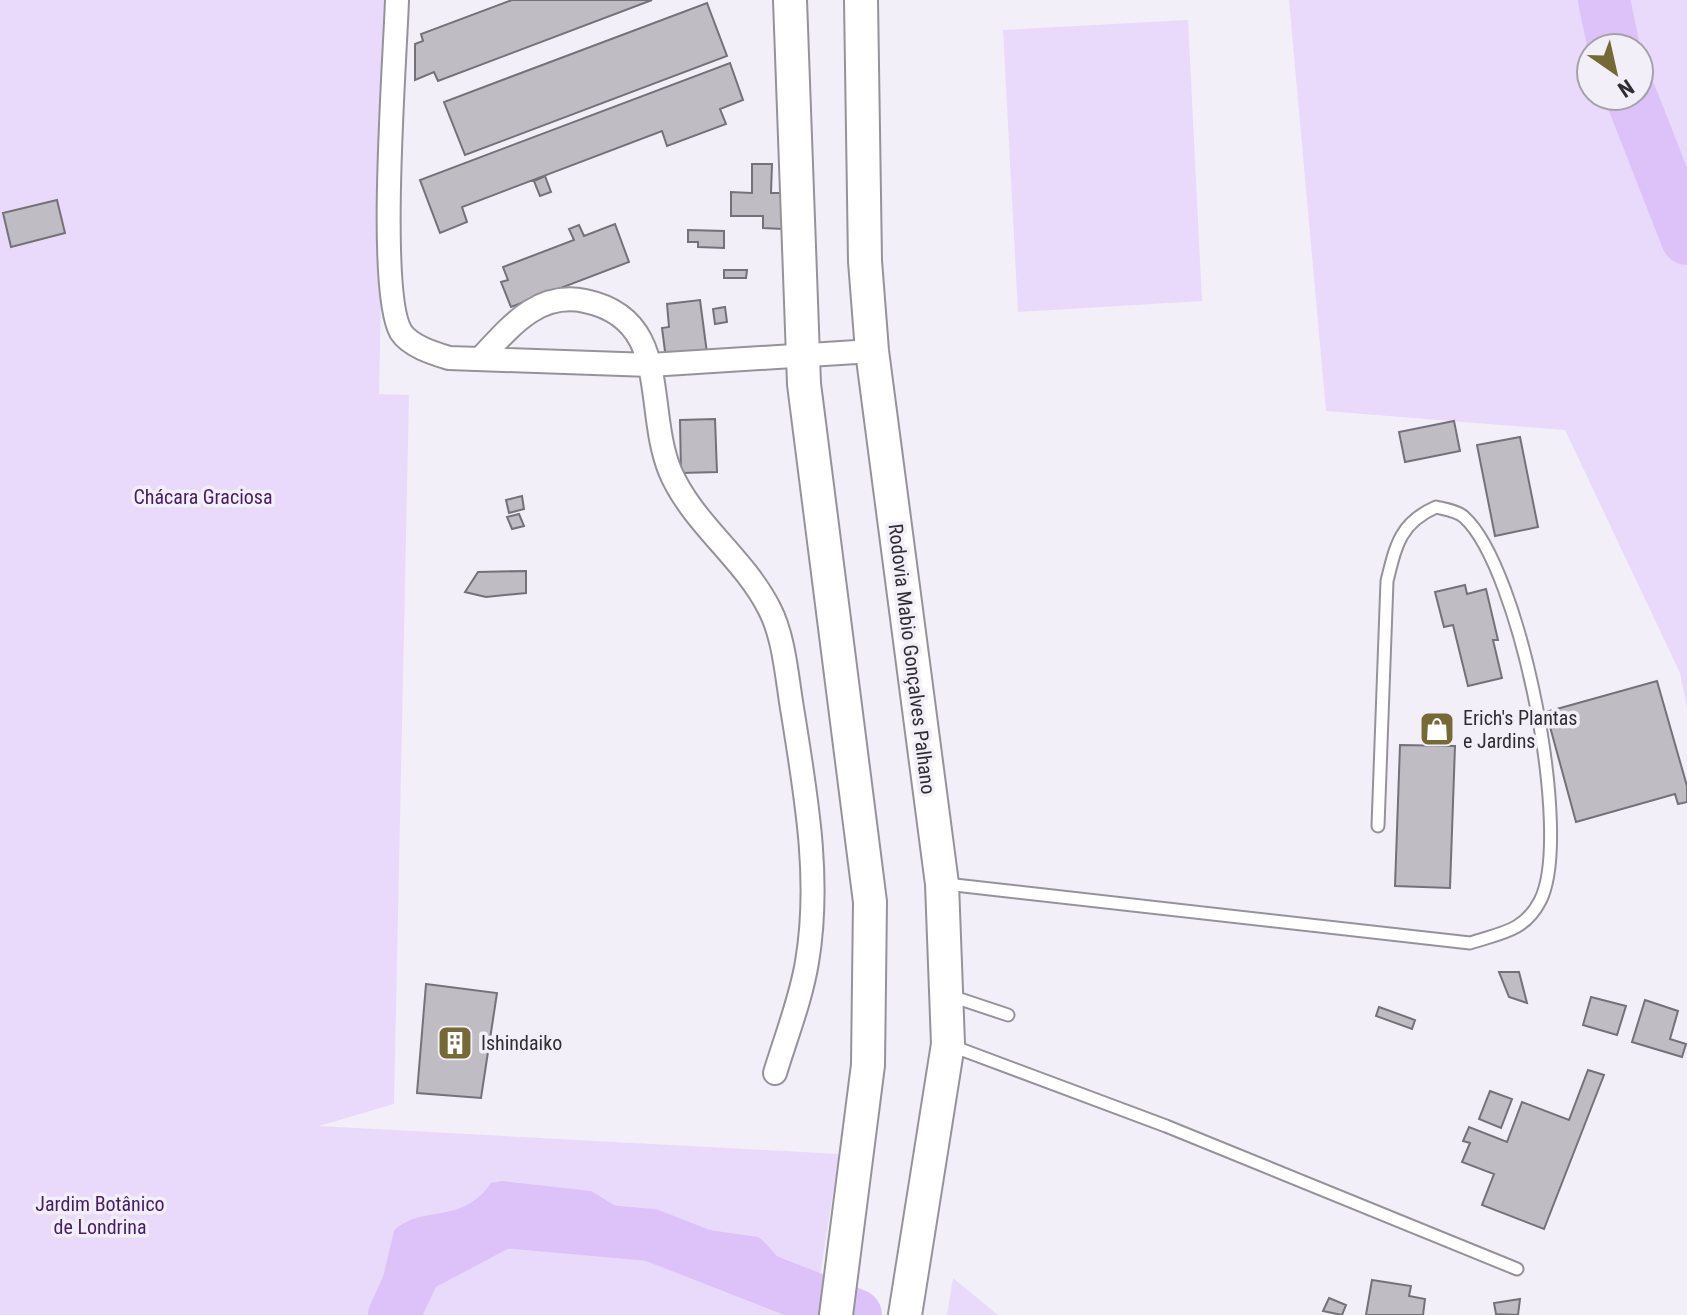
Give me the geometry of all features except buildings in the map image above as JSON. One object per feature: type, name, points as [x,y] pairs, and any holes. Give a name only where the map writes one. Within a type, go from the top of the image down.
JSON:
[{"type":"main road","points":[[790,0],[802,358],[870,902],[868,1065],[836,1315]]},
{"type":"main road","name":"Rodovia Mabio Gonçalves Palhano","points":[[861,0],[865,261],[872,351],[942,884],[948,1044],[905,1315]]},
{"type":"street","points":[[397,0],[389,262],[393,310],[402,334],[423,349],[449,358],[650,365],[802,358],[872,351]]},
{"type":"street","points":[[480,359],[510,327],[535,308],[564,297],[611,307],[639,336],[650,365],[658,426],[677,486],[755,582],[772,613],[786,671],[806,793],[813,869],[807,962],[775,1073]]},
{"type":"lane","points":[[942,884],[1470,943],[1522,926],[1541,899],[1549,851],[1547,779],[1533,681],[1511,604],[1483,543],[1463,516],[1436,507],[1413,517],[1395,547],[1387,581],[1378,826]]},
{"type":"lane","points":[[946,994],[1008,1015]]},
{"type":"lane","points":[[948,1044],[1166,1126],[1517,1269]]},
{"type":"green space","name":"Chácara Graciosa","points":[[0,0],[387,0],[379,394],[409,395],[394,1104],[319,1126],[839,1154],[814,1315],[0,1315]]},
{"type":"green space","points":[[1289,0],[1687,0],[1687,708],[1680,673],[1565,430],[1326,411]]},
{"type":"green space","points":[[1188,20],[1202,301],[1018,312],[1003,30]]},
{"type":"green space","points":[[953,1278],[998,1315],[947,1315]]},
{"type":"shaded area","points":[[502,1181],[591,1191],[627,1213],[653,1222],[758,1237],[784,1265],[805,1298],[773,1283],[763,1270],[739,1260],[675,1258],[645,1246],[585,1243],[567,1231],[537,1224],[469,1229],[435,1246],[426,1260],[428,1277],[421,1315],[374,1315],[394,1231],[416,1218],[467,1205],[491,1183]]},
{"type":"waterway","points":[[1604,0],[1611,32]]},
{"type":"waterway","points":[[1637,112],[1687,239]]},
{"type":"waterway","points":[[394,1315],[416,1268],[503,1222],[651,1235],[856,1315]]},
{"type":"place","name":"Erich's Plantas e Jardins","points":[[1437,729]]},
{"type":"place","name":"Ishindaiko","points":[[455,1043]]},
{"type":"park label","name":"Jardim Botânico de Londrina","points":[[100,1216]]}]
